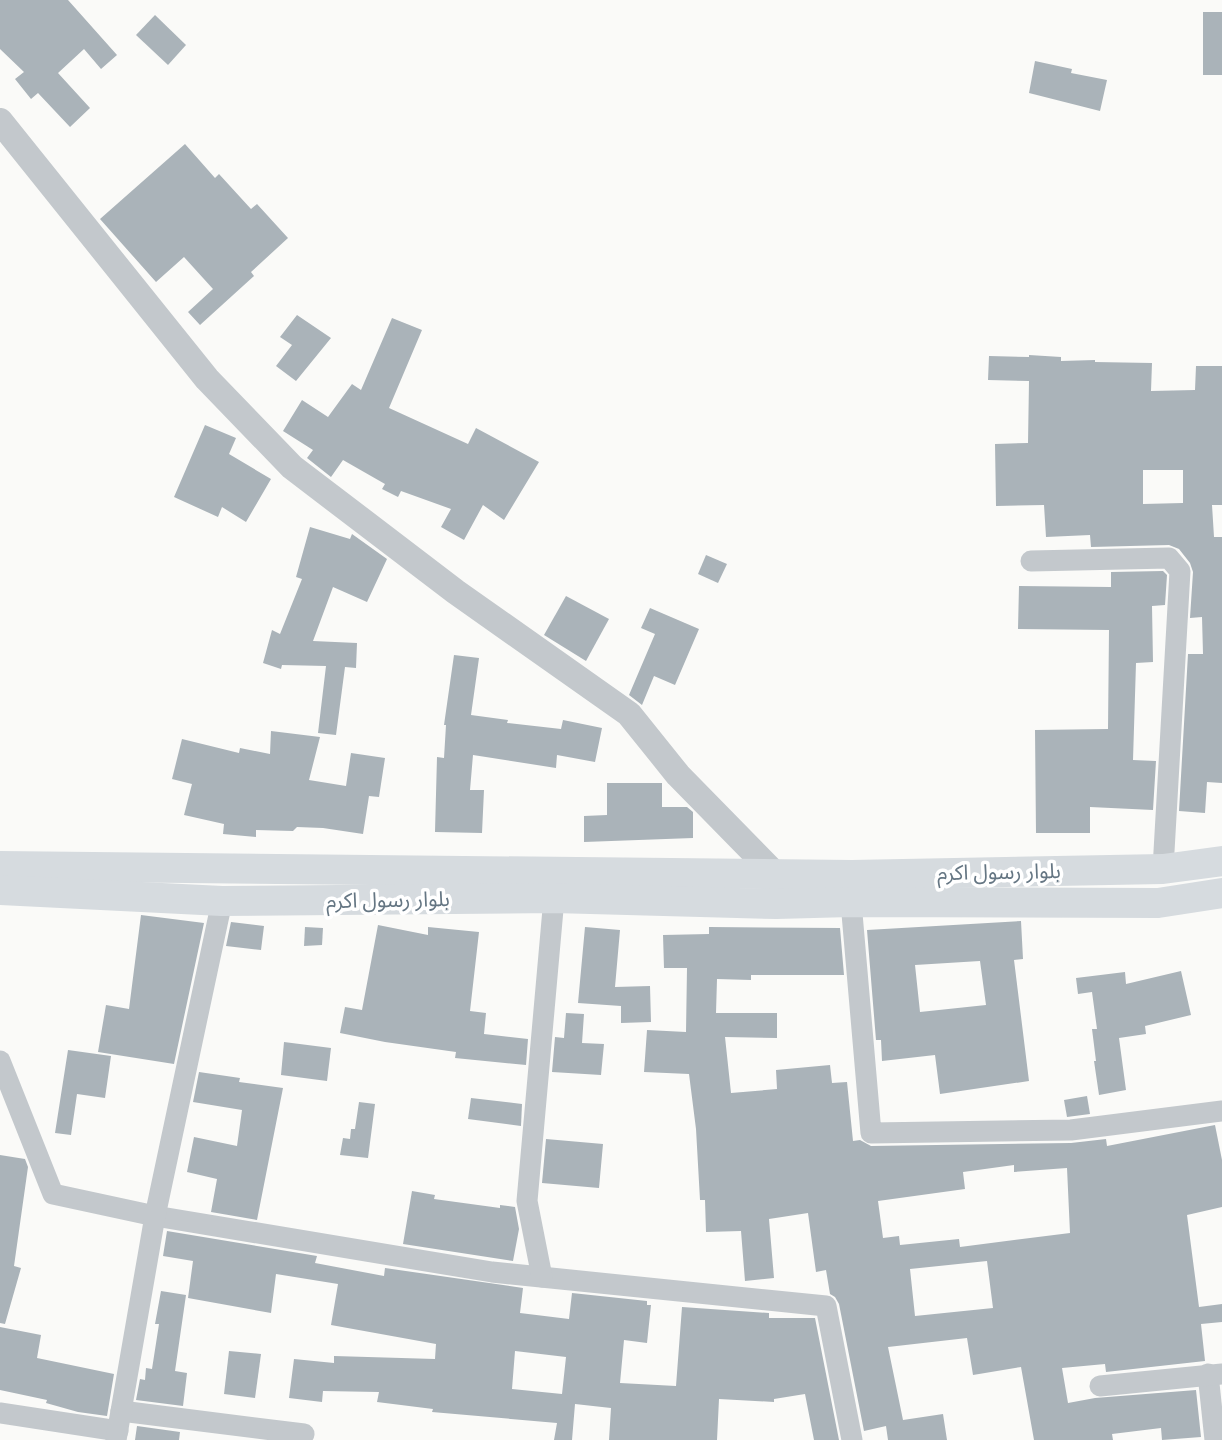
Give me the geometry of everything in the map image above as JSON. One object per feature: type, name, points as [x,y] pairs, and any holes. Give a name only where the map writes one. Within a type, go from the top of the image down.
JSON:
[{"type":"main road","name":"بلوار رسول اکرم","points":[[0,866],[852,875],[1163,869],[1222,861]]},
{"type":"main road","points":[[775,874],[776,904]]},
{"type":"main road","name":"بلوار رسول اکرم","points":[[0,890],[222,901],[554,898],[776,904],[1158,903],[1222,893]]},
{"type":"street","points":[[0,121],[207,379],[292,467],[456,592],[629,714],[678,775],[775,874]]},
{"type":"street","points":[[1031,561],[1170,558],[1180,571],[1163,869]]},
{"type":"street","points":[[542,1277],[527,1200],[554,898]]},
{"type":"street","points":[[118,1427],[155,1216],[222,901]]},
{"type":"street","points":[[851,902],[871,1133],[1071,1130],[1222,1111]]},
{"type":"street","points":[[0,1061],[53,1194],[155,1216],[492,1272],[826,1306],[852,1440]]},
{"type":"street","points":[[1100,1387],[1215,1374],[1216,1440]]},
{"type":"street","points":[[0,1413],[118,1427],[304,1434]]},
{"type":"building","points":[[0,0],[68,0],[117,55],[101,69],[84,49],[58,73],[90,108],[70,127],[38,93],[31,99],[15,79],[24,72],[0,49]]},
{"type":"building","points":[[1203,12],[1222,12],[1222,75],[1203,75]]},
{"type":"building","points":[[155,15],[186,45],[168,65],[136,35]]},
{"type":"building","points":[[1035,61],[1072,69],[1071,73],[1107,80],[1100,111],[1029,93]]},
{"type":"building","points":[[185,144],[215,178],[219,174],[251,209],[257,204],[288,238],[251,272],[254,276],[200,325],[188,312],[213,289],[184,257],[156,282],[100,219]]},
{"type":"building","points":[[297,315],[331,338],[296,381],[276,366],[292,345],[280,337]]},
{"type":"building","points":[[392,318],[422,330],[389,408],[468,444],[476,428],[539,462],[504,520],[483,505],[464,540],[441,527],[451,509],[401,491],[398,497],[382,489],[385,484],[343,460],[331,477],[307,458],[313,450],[283,431],[302,400],[328,417],[352,384],[361,390]]},
{"type":"building","points":[[989,356],[1061,357],[1061,361],[1152,363],[1151,391],[1195,390],[1196,366],[1222,366],[1222,505],[1212,505],[1214,537],[1222,537],[1222,783],[1207,782],[1205,813],[1179,811],[1188,654],[1203,654],[1202,617],[1190,618],[1193,572],[1190,563],[1179,549],[1169,545],[1091,547],[1090,535],[1046,537],[1044,505],[996,506],[995,444],[1028,443],[1029,381],[988,380]],"holes":[[[1143,470],[1183,470],[1183,503],[1143,504]]]},
{"type":"building","points":[[205,425],[236,438],[229,454],[271,479],[246,522],[222,507],[218,517],[174,497]]},
{"type":"building","points":[[310,527],[350,539],[352,534],[387,559],[367,602],[333,587],[313,641],[357,643],[356,668],[345,667],[336,735],[318,733],[326,666],[282,665],[281,669],[263,663],[272,630],[280,634],[302,579],[296,577]]},
{"type":"building","points":[[706,555],[727,564],[718,583],[698,574]]},
{"type":"building","points":[[1163,571],[1167,575],[1165,605],[1152,606],[1153,662],[1136,663],[1133,760],[1156,761],[1153,810],[1090,807],[1090,833],[1036,833],[1035,730],[1108,729],[1109,630],[1018,629],[1019,586],[1111,587],[1111,572]]},
{"type":"building","points":[[566,596],[609,619],[586,661],[544,635]]},
{"type":"building","points":[[650,608],[699,629],[675,685],[654,676],[642,705],[629,695],[655,634],[641,628]]},
{"type":"building","points":[[454,655],[479,658],[471,715],[508,720],[507,723],[561,729],[563,720],[602,728],[595,762],[557,755],[556,768],[473,755],[470,790],[484,790],[482,833],[435,832],[437,757],[444,758],[444,725]]},
{"type":"building","points":[[271,731],[320,737],[309,780],[346,786],[351,753],[385,758],[379,797],[369,796],[363,834],[297,827],[293,831],[256,830],[256,837],[223,834],[224,824],[184,815],[192,784],[172,779],[182,739],[239,753],[240,748],[270,754]]},
{"type":"building","points":[[607,783],[662,783],[662,807],[687,807],[693,812],[693,838],[584,842],[584,816],[607,815]]},
{"type":"building","points":[[141,915],[204,923],[174,1064],[98,1052],[106,1005],[129,1009]]},
{"type":"building","points":[[1021,921],[1023,959],[1014,960],[1029,1081],[940,1094],[935,1055],[882,1061],[881,1040],[876,1040],[867,930]],"holes":[[[980,961],[986,1005],[920,1012],[915,965]]]},
{"type":"building","points":[[231,922],[264,926],[261,950],[226,946]]},
{"type":"building","points":[[378,925],[428,935],[428,927],[479,932],[470,1011],[486,1013],[484,1034],[528,1039],[526,1065],[455,1058],[456,1052],[340,1033],[345,1007],[362,1010]]},
{"type":"building","points":[[305,927],[323,928],[322,945],[304,946]]},
{"type":"building","points":[[585,927],[620,930],[615,987],[650,986],[651,1022],[621,1023],[621,1006],[578,1003]]},
{"type":"building","points":[[709,927],[840,928],[844,975],[751,975],[751,980],[717,979],[716,1013],[777,1013],[777,1038],[725,1037],[731,1093],[777,1089],[776,1070],[830,1065],[832,1083],[847,1082],[853,1141],[860,1140],[871,1146],[1071,1143],[1106,1139],[1107,1146],[1215,1125],[1222,1160],[1222,1207],[1187,1215],[1199,1307],[1222,1304],[1222,1322],[1201,1324],[1205,1361],[1106,1372],[1105,1364],[1062,1368],[1068,1403],[1095,1398],[1196,1390],[1201,1437],[1162,1440],[1161,1428],[1112,1434],[1113,1440],[1034,1440],[1021,1367],[973,1375],[967,1338],[888,1347],[903,1420],[943,1414],[947,1440],[888,1440],[886,1426],[864,1431],[839,1304],[830,1294],[826,1270],[816,1272],[808,1213],[769,1219],[774,1278],[745,1281],[741,1231],[706,1232],[705,1200],[700,1200],[696,1129],[689,1074],[644,1072],[647,1030],[686,1032],[687,968],[664,968],[663,935],[709,934]],"holes":[[[1014,1165],[1014,1172],[1067,1168],[1070,1233],[960,1247],[959,1239],[900,1245],[899,1236],[883,1238],[878,1201],[965,1189],[963,1172]],[[987,1261],[993,1308],[915,1316],[910,1269]]]},
{"type":"building","points":[[1181,971],[1191,1015],[1145,1026],[1146,1034],[1119,1038],[1126,1090],[1099,1095],[1094,1061],[1092,1029],[1097,1029],[1092,992],[1078,994],[1076,978],[1125,972],[1126,984]]},
{"type":"building","points":[[566,1013],[584,1014],[582,1043],[604,1044],[601,1075],[552,1072],[555,1037],[564,1038]]},
{"type":"building","points":[[284,1042],[331,1048],[327,1081],[281,1075]]},
{"type":"building","points":[[68,1050],[111,1056],[105,1098],[77,1094],[71,1135],[55,1133]]},
{"type":"building","points":[[199,1072],[240,1078],[239,1082],[283,1088],[257,1220],[211,1212],[217,1179],[187,1172],[194,1137],[237,1146],[242,1110],[193,1102]]},
{"type":"building","points":[[1087,1096],[1090,1114],[1067,1117],[1064,1100]]},
{"type":"building","points":[[471,1098],[522,1104],[521,1126],[468,1119]]},
{"type":"building","points":[[359,1102],[375,1104],[368,1158],[340,1155],[343,1138],[350,1139],[351,1129],[355,1129]]},
{"type":"building","points":[[546,1139],[603,1144],[599,1188],[542,1183]]},
{"type":"building","points":[[0,1155],[25,1159],[28,1167],[14,1266],[21,1268],[5,1324],[0,1323]]},
{"type":"building","points":[[412,1191],[435,1195],[434,1199],[500,1208],[500,1205],[515,1207],[519,1229],[513,1261],[403,1244]]},
{"type":"building","points":[[167,1231],[317,1256],[315,1263],[384,1276],[385,1268],[523,1288],[520,1313],[569,1319],[572,1293],[647,1301],[647,1305],[651,1305],[647,1343],[624,1340],[620,1383],[676,1386],[682,1307],[769,1313],[769,1318],[815,1318],[839,1440],[814,1440],[805,1394],[774,1399],[774,1402],[719,1399],[717,1440],[609,1440],[611,1408],[575,1404],[572,1440],[554,1440],[557,1423],[432,1412],[433,1409],[377,1402],[379,1392],[323,1391],[322,1402],[289,1398],[294,1359],[334,1363],[334,1356],[435,1359],[436,1344],[331,1325],[338,1284],[276,1274],[271,1313],[188,1298],[193,1261],[163,1256]],"holes":[[[515,1351],[566,1357],[562,1394],[512,1389]]]},
{"type":"building","points":[[161,1291],[186,1295],[175,1371],[187,1373],[183,1406],[136,1400],[140,1379],[145,1380],[146,1368],[152,1369],[159,1324],[155,1324]]},
{"type":"building","points":[[0,1327],[41,1335],[37,1358],[114,1374],[107,1416],[78,1412],[46,1403],[47,1400],[0,1390]]},
{"type":"building","points":[[229,1351],[261,1354],[255,1398],[224,1394]]},
{"type":"building","points":[[137,1426],[180,1432],[179,1440],[135,1440]]}]
